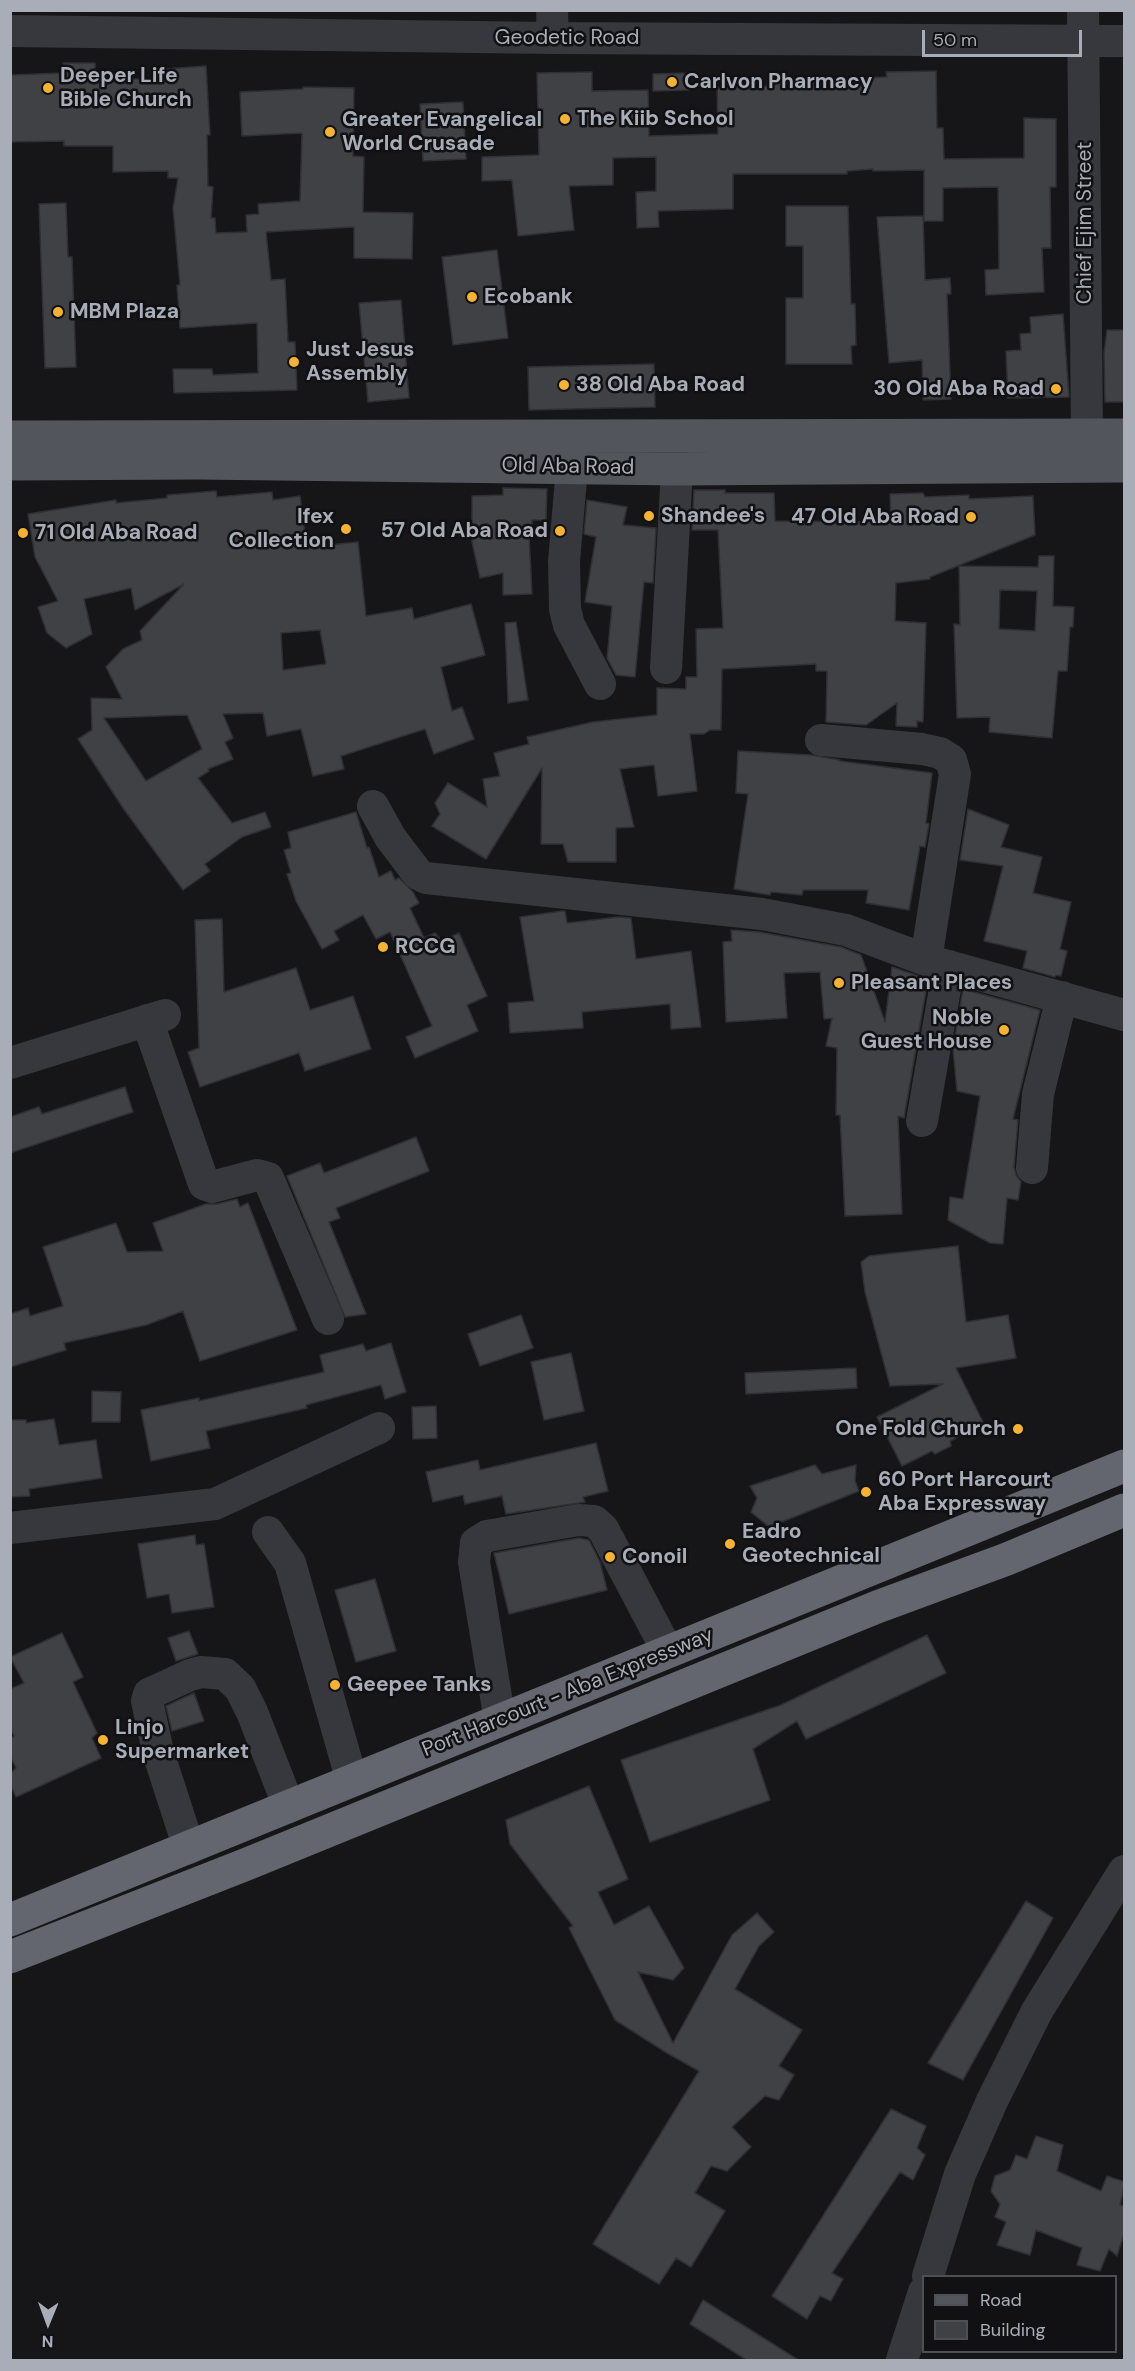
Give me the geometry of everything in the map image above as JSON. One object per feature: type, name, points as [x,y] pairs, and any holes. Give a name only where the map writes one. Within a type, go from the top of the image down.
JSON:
[{"type":"highway","name":"Port Harcourt - Aba Expressway","points":[[10,1920],[1125,1466]]},
{"type":"highway","name":"Port Harcourt - Aba Expressway","points":[[10,1957],[247,1864],[877,1607],[1006,1559],[1125,1510]]},
{"type":"main road","name":"Old Aba Road","points":[[10,437],[1125,435]]},
{"type":"main road","name":"Old Aba Road","points":[[10,464],[198,463],[677,469],[1125,466]]},
{"type":"street","name":"Geodetic Road","points":[[10,31],[552,24],[1083,25],[1125,41]]},
{"type":"street","name":"Chief Ejim Street","points":[[1083,25],[1087,435]]},
{"type":"street","points":[[572,467],[564,561],[565,609],[569,625],[600,684]]},
{"type":"street","points":[[666,668],[677,469]]},
{"type":"street","points":[[821,740],[922,749],[940,753],[951,760],[955,774],[922,1121]]},
{"type":"street","points":[[373,806],[390,837],[418,873],[426,878],[762,914],[846,930],[937,963],[1125,1015]]},
{"type":"street","points":[[1032,1168],[1038,1094],[1062,997]]},
{"type":"street","points":[[10,1063],[156,1018],[204,1184],[212,1187],[257,1175],[268,1178],[328,1319]]},
{"type":"street","points":[[10,1528],[215,1504],[380,1428]]},
{"type":"street","points":[[501,1721],[474,1562],[476,1543],[487,1536],[578,1520],[594,1521],[603,1529],[668,1652]]},
{"type":"street","points":[[268,1532],[290,1563],[352,1781]]},
{"type":"street","points":[[189,1848],[158,1752],[147,1701],[150,1694],[190,1675],[201,1672],[225,1674],[240,1688],[252,1712],[289,1807]]},
{"type":"street","points":[[929,2275],[960,2174],[992,2100],[1037,2011],[1125,1871]]},
{"type":"street","points":[[902,2361],[922,2298]]},
{"type":"building","points":[[63,63],[95,63],[95,79],[165,79],[165,69],[206,66],[210,135],[207,135],[208,186],[213,187],[211,218],[215,218],[216,233],[247,232],[246,215],[259,214],[258,204],[300,201],[302,133],[242,136],[240,92],[303,89],[303,87],[354,88],[353,156],[364,157],[363,212],[413,213],[412,259],[354,258],[354,227],[266,232],[271,280],[285,279],[288,342],[295,342],[297,390],[174,393],[173,369],[212,369],[213,375],[258,373],[257,323],[180,328],[177,285],[180,285],[173,208],[178,178],[168,178],[168,171],[113,172],[113,146],[64,146],[64,141],[10,142],[10,75],[63,73]]},
{"type":"building","points":[[936,71],[937,128],[943,128],[944,159],[1024,158],[1024,118],[1056,119],[1056,187],[1050,187],[1051,248],[1042,248],[1044,292],[986,295],[985,270],[999,269],[998,187],[943,188],[943,221],[924,221],[924,170],[873,171],[873,169],[847,171],[847,174],[733,174],[733,209],[658,211],[659,227],[637,228],[636,192],[656,191],[656,157],[613,158],[613,185],[569,186],[574,230],[518,236],[512,180],[482,181],[482,157],[539,155],[537,73],[592,72],[592,91],[648,90],[649,136],[718,134],[717,87],[836,82],[836,78],[887,77],[886,72]]},
{"type":"building","points":[[688,73],[689,90],[653,91],[653,74]]},
{"type":"building","points":[[463,102],[466,159],[423,161],[420,104]]},
{"type":"building","points":[[66,203],[68,257],[72,257],[76,367],[45,368],[39,204]]},
{"type":"building","points":[[786,206],[848,206],[851,304],[855,304],[856,345],[851,346],[852,364],[786,364],[786,298],[803,298],[803,246],[786,246]]},
{"type":"building","points":[[923,216],[925,280],[950,278],[951,294],[947,294],[951,399],[923,400],[922,360],[889,363],[877,217]]},
{"type":"building","points":[[497,250],[508,338],[453,345],[442,257]]},
{"type":"building","points":[[401,300],[409,398],[368,402],[359,303]]},
{"type":"building","points":[[1063,314],[1069,397],[1008,398],[1006,351],[1021,350],[1020,334],[1031,333],[1030,317]]},
{"type":"building","points":[[1107,330],[1125,330],[1125,402],[1105,402],[1104,353]]},
{"type":"building","points":[[654,364],[655,407],[529,410],[528,367]]},
{"type":"building","points":[[503,488],[547,489],[546,520],[532,520],[532,534],[529,534],[532,594],[503,595],[503,573],[480,578],[472,542],[472,496],[503,495]]},
{"type":"building","points":[[694,490],[725,490],[725,493],[774,493],[775,521],[891,522],[890,494],[923,493],[925,497],[969,495],[969,499],[1033,496],[1035,535],[930,577],[930,579],[896,583],[895,621],[926,623],[923,722],[917,721],[917,727],[896,726],[897,703],[866,725],[826,722],[827,671],[816,671],[816,664],[722,669],[721,730],[690,734],[697,791],[658,796],[654,765],[620,769],[634,827],[616,828],[616,862],[568,862],[563,844],[541,844],[542,768],[486,859],[432,826],[440,814],[435,803],[448,783],[487,807],[483,779],[500,776],[494,753],[529,744],[527,737],[593,722],[657,715],[657,688],[686,689],[686,677],[697,677],[696,629],[723,628],[718,530],[692,530]]},
{"type":"building","points":[[216,491],[217,497],[272,492],[273,500],[300,496],[307,547],[358,542],[366,616],[412,608],[414,619],[471,604],[485,655],[441,667],[452,711],[462,707],[474,739],[434,754],[425,729],[341,756],[344,769],[313,776],[301,729],[267,736],[263,713],[223,714],[233,738],[225,742],[233,759],[208,769],[209,771],[198,778],[232,823],[265,812],[271,827],[242,837],[205,864],[210,871],[183,890],[123,808],[78,739],[92,730],[91,698],[122,699],[106,667],[123,649],[142,640],[140,631],[184,584],[135,610],[131,588],[84,599],[92,634],[66,648],[47,633],[38,607],[58,601],[35,557],[28,514],[116,500],[116,503],[167,498],[167,495]],"holes":[[[320,630],[326,664],[283,670],[281,633]],[[187,715],[202,749],[146,781],[104,718]]]},
{"type":"building","points":[[587,500],[627,507],[623,525],[656,528],[653,583],[644,582],[635,677],[616,675],[607,658],[612,606],[585,602],[596,537],[584,534]]},
{"type":"building","points":[[1039,556],[1054,556],[1053,606],[1074,607],[1073,627],[1070,627],[1067,671],[1058,671],[1052,738],[989,732],[990,717],[957,718],[954,624],[960,625],[959,566],[1038,567]],"holes":[[[1000,590],[1037,591],[1035,631],[999,629]]]},
{"type":"building","points":[[516,622],[528,700],[508,703],[505,623]]},
{"type":"building","points":[[738,751],[811,755],[932,773],[926,823],[929,824],[925,847],[920,846],[909,910],[866,903],[868,890],[803,890],[802,895],[771,892],[770,895],[734,889],[748,794],[736,793]]},
{"type":"building","points":[[968,809],[1009,825],[1001,847],[1042,857],[1033,893],[1071,902],[1060,949],[1067,951],[1061,976],[1056,975],[1055,977],[1023,968],[1027,951],[984,941],[1003,866],[960,860]]},
{"type":"building","points":[[356,812],[379,877],[391,871],[395,880],[399,878],[413,892],[419,903],[410,908],[424,938],[435,933],[442,941],[459,933],[487,996],[467,1005],[478,1031],[415,1058],[406,1037],[432,1026],[390,932],[376,939],[363,915],[334,931],[339,940],[322,949],[296,901],[287,874],[291,873],[284,850],[291,848],[288,832]]},
{"type":"building","points":[[565,911],[567,923],[619,917],[631,918],[636,959],[691,951],[701,1027],[671,1029],[670,1004],[582,1012],[583,1028],[510,1033],[508,1003],[534,1001],[520,917]]},
{"type":"building","points":[[222,919],[224,992],[296,968],[310,1010],[353,996],[371,1049],[305,1071],[299,1053],[200,1087],[188,1052],[199,1048],[195,920]]},
{"type":"building","points":[[731,930],[759,932],[841,947],[861,955],[885,1022],[892,967],[928,979],[904,1118],[898,1116],[902,1214],[845,1216],[840,1115],[836,1115],[837,1048],[826,1046],[832,1018],[824,1019],[820,972],[784,973],[787,1018],[726,1022],[723,942],[732,941]]},
{"type":"building","points":[[963,989],[1040,1010],[1013,1119],[1018,1120],[1014,1167],[1021,1182],[1018,1200],[1007,1198],[1003,1244],[990,1243],[948,1220],[950,1197],[963,1199],[980,1096],[957,1091],[953,1049]]},
{"type":"building","points":[[125,1087],[133,1112],[10,1153],[10,1117],[39,1107],[42,1114]]},
{"type":"building","points":[[416,1137],[429,1171],[336,1208],[340,1218],[329,1222],[366,1314],[345,1317],[287,1176],[320,1163],[324,1173]]},
{"type":"building","points":[[237,1199],[240,1207],[248,1203],[297,1330],[200,1361],[183,1311],[146,1325],[64,1343],[66,1350],[10,1367],[10,1314],[28,1308],[30,1316],[63,1306],[43,1247],[116,1223],[127,1252],[163,1251],[153,1223],[206,1204]]},
{"type":"building","points":[[958,1246],[966,1322],[1008,1315],[1016,1358],[956,1368],[984,1424],[950,1441],[951,1446],[935,1454],[932,1451],[902,1466],[877,1417],[943,1384],[890,1386],[865,1292],[861,1262],[869,1256]]},
{"type":"building","points":[[521,1315],[533,1348],[480,1366],[468,1334]]},
{"type":"building","points":[[391,1343],[406,1392],[385,1399],[381,1385],[306,1405],[307,1408],[206,1431],[210,1448],[151,1461],[141,1410],[199,1398],[199,1401],[324,1372],[320,1355],[363,1344],[366,1351]]},
{"type":"building","points":[[571,1353],[584,1411],[544,1420],[531,1362]]},
{"type":"building","points":[[856,1368],[857,1388],[746,1394],[745,1373]]},
{"type":"building","points":[[92,1391],[121,1392],[120,1422],[92,1422]]},
{"type":"building","points":[[436,1406],[437,1438],[413,1439],[412,1407]]},
{"type":"building","points":[[54,1419],[59,1445],[96,1440],[102,1478],[29,1489],[30,1496],[10,1497],[10,1420],[26,1420],[26,1423]]},
{"type":"building","points":[[596,1443],[608,1491],[583,1497],[585,1502],[506,1514],[502,1496],[465,1504],[463,1495],[433,1502],[426,1472],[478,1460],[480,1470]]},
{"type":"building","points":[[815,1465],[822,1474],[856,1465],[855,1481],[859,1491],[769,1527],[751,1512],[757,1498],[750,1486]]},
{"type":"building","points":[[195,1535],[196,1545],[204,1544],[214,1607],[172,1613],[169,1594],[147,1598],[138,1544]]},
{"type":"building","points":[[579,1538],[589,1540],[600,1562],[607,1590],[509,1614],[494,1553]]},
{"type":"building","points":[[375,1579],[396,1651],[356,1662],[335,1590]]},
{"type":"building","points":[[189,1631],[198,1654],[176,1661],[168,1638]]},
{"type":"building","points":[[62,1633],[83,1677],[73,1682],[97,1733],[92,1738],[101,1758],[16,1797],[10,1784],[10,1774],[16,1768],[10,1756],[10,1739],[14,1736],[10,1728],[10,1689],[24,1683],[10,1657]]},
{"type":"building","points":[[927,1635],[946,1673],[806,1739],[797,1721],[753,1749],[770,1800],[650,1842],[621,1760],[781,1705]]},
{"type":"building","points":[[194,1693],[204,1721],[172,1731],[166,1706]]},
{"type":"building","points":[[589,1786],[628,1879],[598,1892],[614,1925],[649,1906],[684,1968],[673,1980],[638,1972],[673,2043],[732,1935],[757,1913],[774,1932],[759,1946],[735,1989],[802,2030],[779,2066],[794,2075],[779,2100],[765,2096],[732,2127],[751,2147],[727,2171],[711,2166],[695,2193],[725,2211],[691,2267],[676,2258],[659,2284],[593,2244],[699,2071],[615,2020],[569,1928],[573,1926],[510,1844],[506,1820]]},
{"type":"building","points":[[1026,1901],[1053,1918],[963,2080],[928,2063]]},
{"type":"building","points":[[891,2109],[926,2126],[917,2148],[925,2155],[913,2180],[900,2172],[832,2273],[843,2279],[831,2301],[820,2296],[807,2319],[772,2296]]},
{"type":"building","points":[[1036,2136],[1063,2145],[1057,2171],[1101,2191],[1107,2176],[1125,2182],[1120,2205],[1125,2206],[1125,2230],[1117,2256],[1109,2249],[1100,2271],[1077,2265],[1082,2248],[1036,2230],[1030,2255],[997,2245],[1006,2222],[995,2217],[1000,2204],[991,2191],[995,2176],[1010,2170],[1016,2155],[1027,2159]]},
{"type":"building","points":[[703,2300],[800,2361],[748,2361],[690,2324]]},
{"type":"place","name":"Carlvon Pharmacy","points":[[672,82]]},
{"type":"place","name":"Deeper Life Bible Church","points":[[48,88]]},
{"type":"place","name":"The Kiib School","points":[[565,119]]},
{"type":"place","name":"Greater Evangelical World Crusade","points":[[330,132]]},
{"type":"place","name":"Ecobank","points":[[472,297]]},
{"type":"place","name":"MBM Plaza","points":[[58,312]]},
{"type":"place","name":"Just Jesus Assembly","points":[[294,362]]},
{"type":"place","name":"38 Old Aba Road","points":[[564,385]]},
{"type":"place","name":"30 Old Aba Road","points":[[1056,389]]},
{"type":"place","name":"Shandee's","points":[[649,516]]},
{"type":"place","name":"47 Old Aba Road","points":[[971,517]]},
{"type":"place","name":"Ifex Collection","points":[[346,529]]},
{"type":"place","name":"57 Old Aba Road","points":[[560,531]]},
{"type":"place","name":"71 Old Aba Road","points":[[23,533]]},
{"type":"place","name":"RCCG","points":[[383,947]]},
{"type":"place","name":"Pleasant Places","points":[[839,983]]},
{"type":"place","name":"Noble Guest House","points":[[1004,1030]]},
{"type":"place","name":"One Fold Church","points":[[1018,1429]]},
{"type":"place","name":"60 Port Harcourt Aba Expressway","points":[[866,1492]]},
{"type":"place","name":"Eadro Geotechnical","points":[[730,1544]]},
{"type":"place","name":"Conoil","points":[[610,1557]]},
{"type":"place","name":"Geepee Tanks","points":[[335,1685]]},
{"type":"place","name":"Linjo Supermarket","points":[[103,1740]]}]
